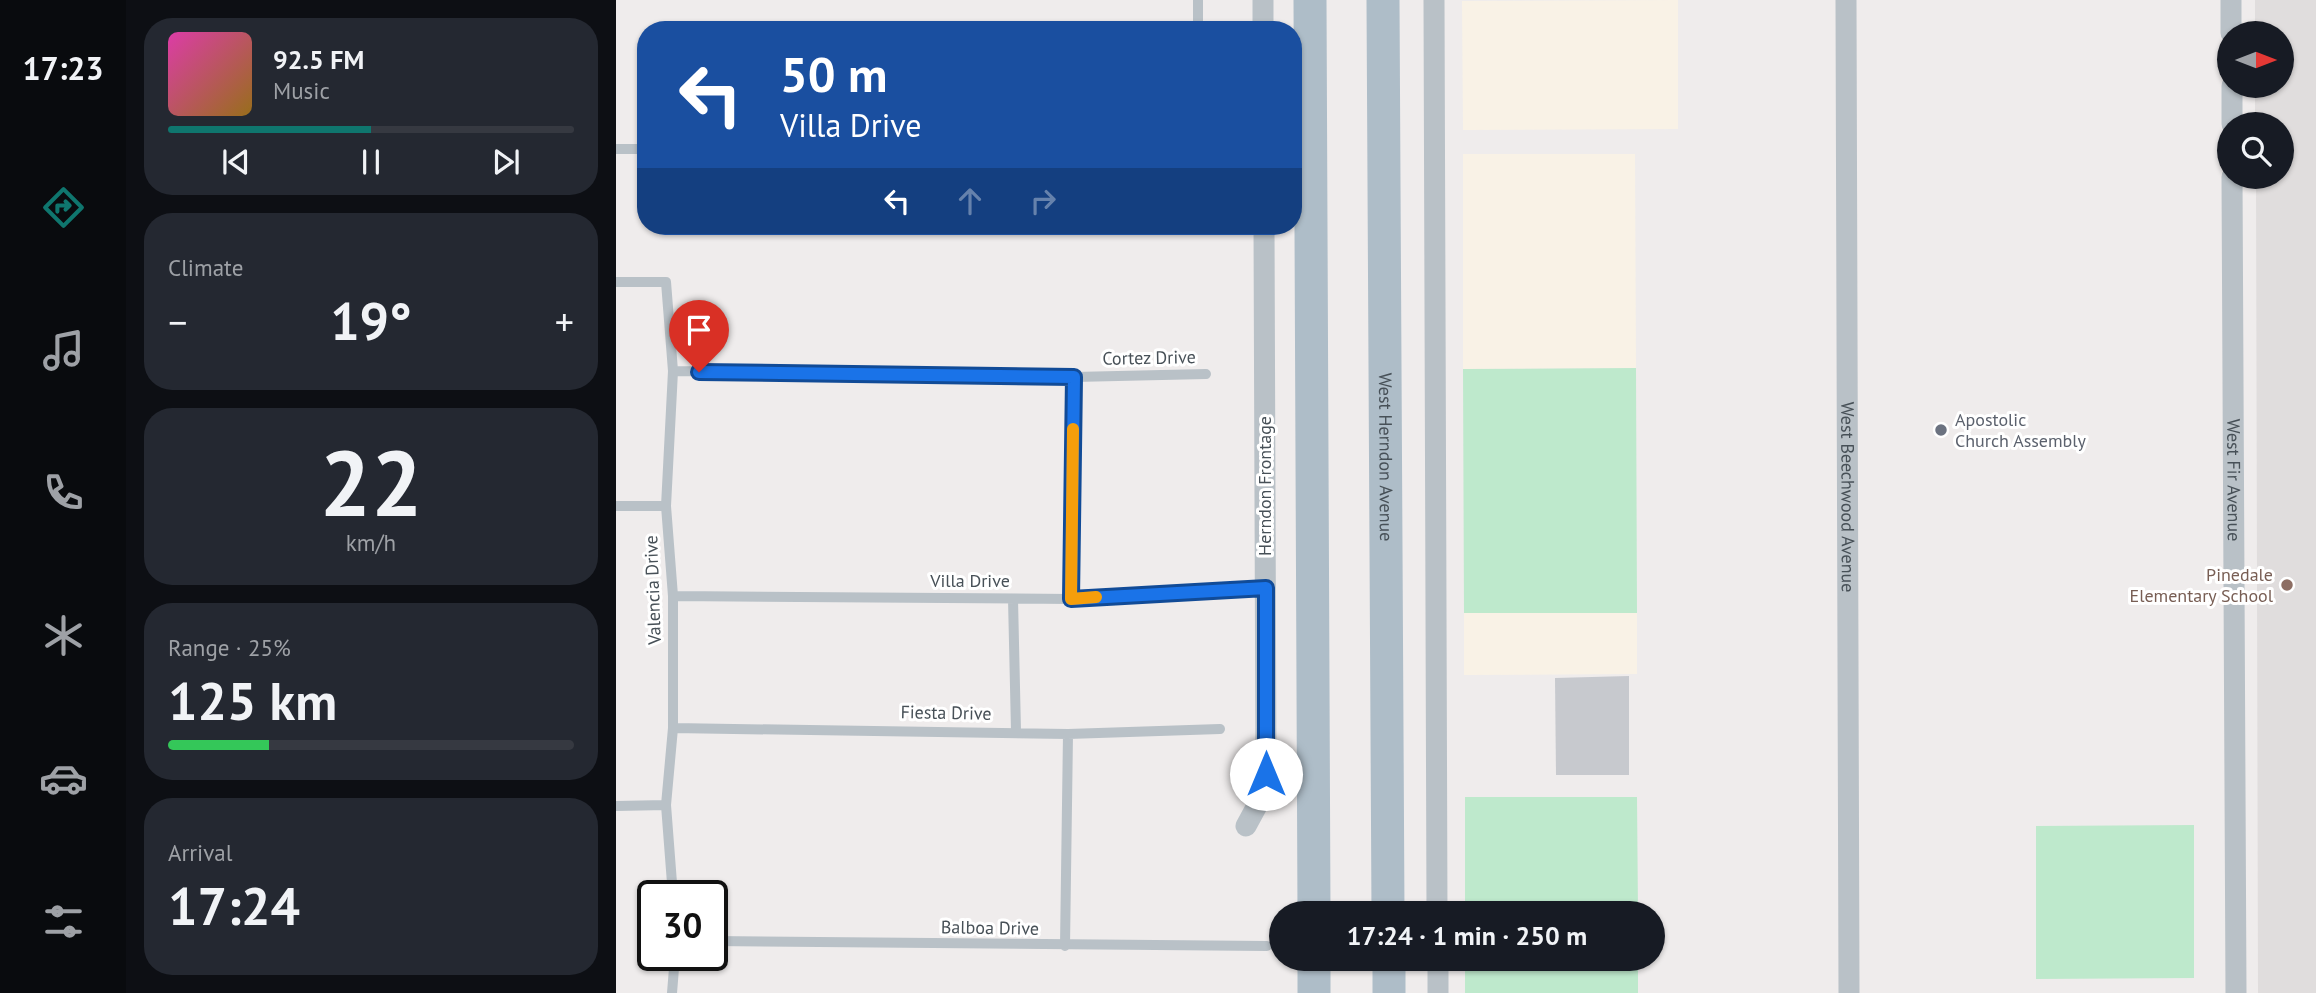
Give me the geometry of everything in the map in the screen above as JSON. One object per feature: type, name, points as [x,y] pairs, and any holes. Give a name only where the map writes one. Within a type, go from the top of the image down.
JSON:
[{"type":"main road","points":[[1310,0],[1314,901]]},
{"type":"main road","name":"West Herndon Avenue","points":[[1383,0],[1388,901]]},
{"type":"main road","points":[[1314,971],[1314,993]]},
{"type":"main road","points":[[1389,971],[1389,993]]},
{"type":"street","points":[[1263,0],[1263,21]]},
{"type":"street","points":[[1434,0],[1437,901]]},
{"type":"street","name":"West Beechwood Avenue","points":[[1846,0],[1849,993]]},
{"type":"street","points":[[2231,0],[2231,21]]},
{"type":"street","name":"West Fir Avenue","points":[[2232,189],[2236,993]]},
{"type":"street","name":"Herndon Frontage","points":[[1246,826],[1259,802],[1266,774],[1264,235]]},
{"type":"street","points":[[1437,971],[1438,993]]},
{"type":"lane","points":[[1198,0],[1198,21]]},
{"type":"lane","points":[[616,149],[637,149]]},
{"type":"lane","name":"Valencia Drive","points":[[616,282],[666,282],[673,371],[666,506],[673,596],[673,728],[666,805],[672,880]]},
{"type":"lane","name":"Cortez Drive","points":[[673,371],[1074,377],[1206,374]]},
{"type":"lane","points":[[1071,599],[1074,377]]},
{"type":"lane","points":[[616,506],[666,506]]},
{"type":"lane","name":"Villa Drive","points":[[673,596],[1071,599],[1266,588]]},
{"type":"lane","points":[[1013,599],[1016,731]]},
{"type":"lane","name":"Fiesta Drive","points":[[673,728],[1016,731],[1068,734],[1220,729]]},
{"type":"lane","points":[[1065,946],[1068,734]]},
{"type":"lane","points":[[616,806],[666,805]]},
{"type":"lane","name":"Balboa Drive","points":[[728,941],[1267,946]]},
{"type":"lane","points":[[672,993],[674,971]]},
{"type":"shaded area","points":[[1678,0],[1678,129],[1463,130],[1462,1]]},
{"type":"shaded area","name":"Pinedale Elementary School","points":[[2255,0],[2316,0],[2316,993],[2258,993],[2256,189],[2294,189],[2294,112],[2255,112],[2255,98],[2294,98],[2294,21],[2255,21]]},
{"type":"shaded area","points":[[1463,154],[1635,154],[1636,368],[1463,369]]},
{"type":"shaded area","points":[[1464,613],[1637,613],[1637,674],[1464,675]]},
{"type":"green space","points":[[1636,368],[1637,613],[1464,613],[1463,369]]},
{"type":"green space","points":[[1465,797],[1637,797],[1638,901],[1465,901]]},
{"type":"green space","points":[[2194,825],[2194,978],[2036,979],[2036,826]]},
{"type":"green space","points":[[1465,971],[1638,971],[1638,993],[1465,993]]},
{"type":"building","points":[[1629,676],[1629,775],[1556,775],[1555,678]]},
{"type":"slow traffic","points":[[1073,429],[1071,599],[1096,597]]},
{"type":"place","name":"Apostolic Church Assembly","points":[[1941,430]]},
{"type":"place","name":"Pinedale Elementary School","points":[[2287,585]]},
{"type":"route","points":[[699,372],[1074,377],[1071,599],[1266,588],[1266,774]]}]
